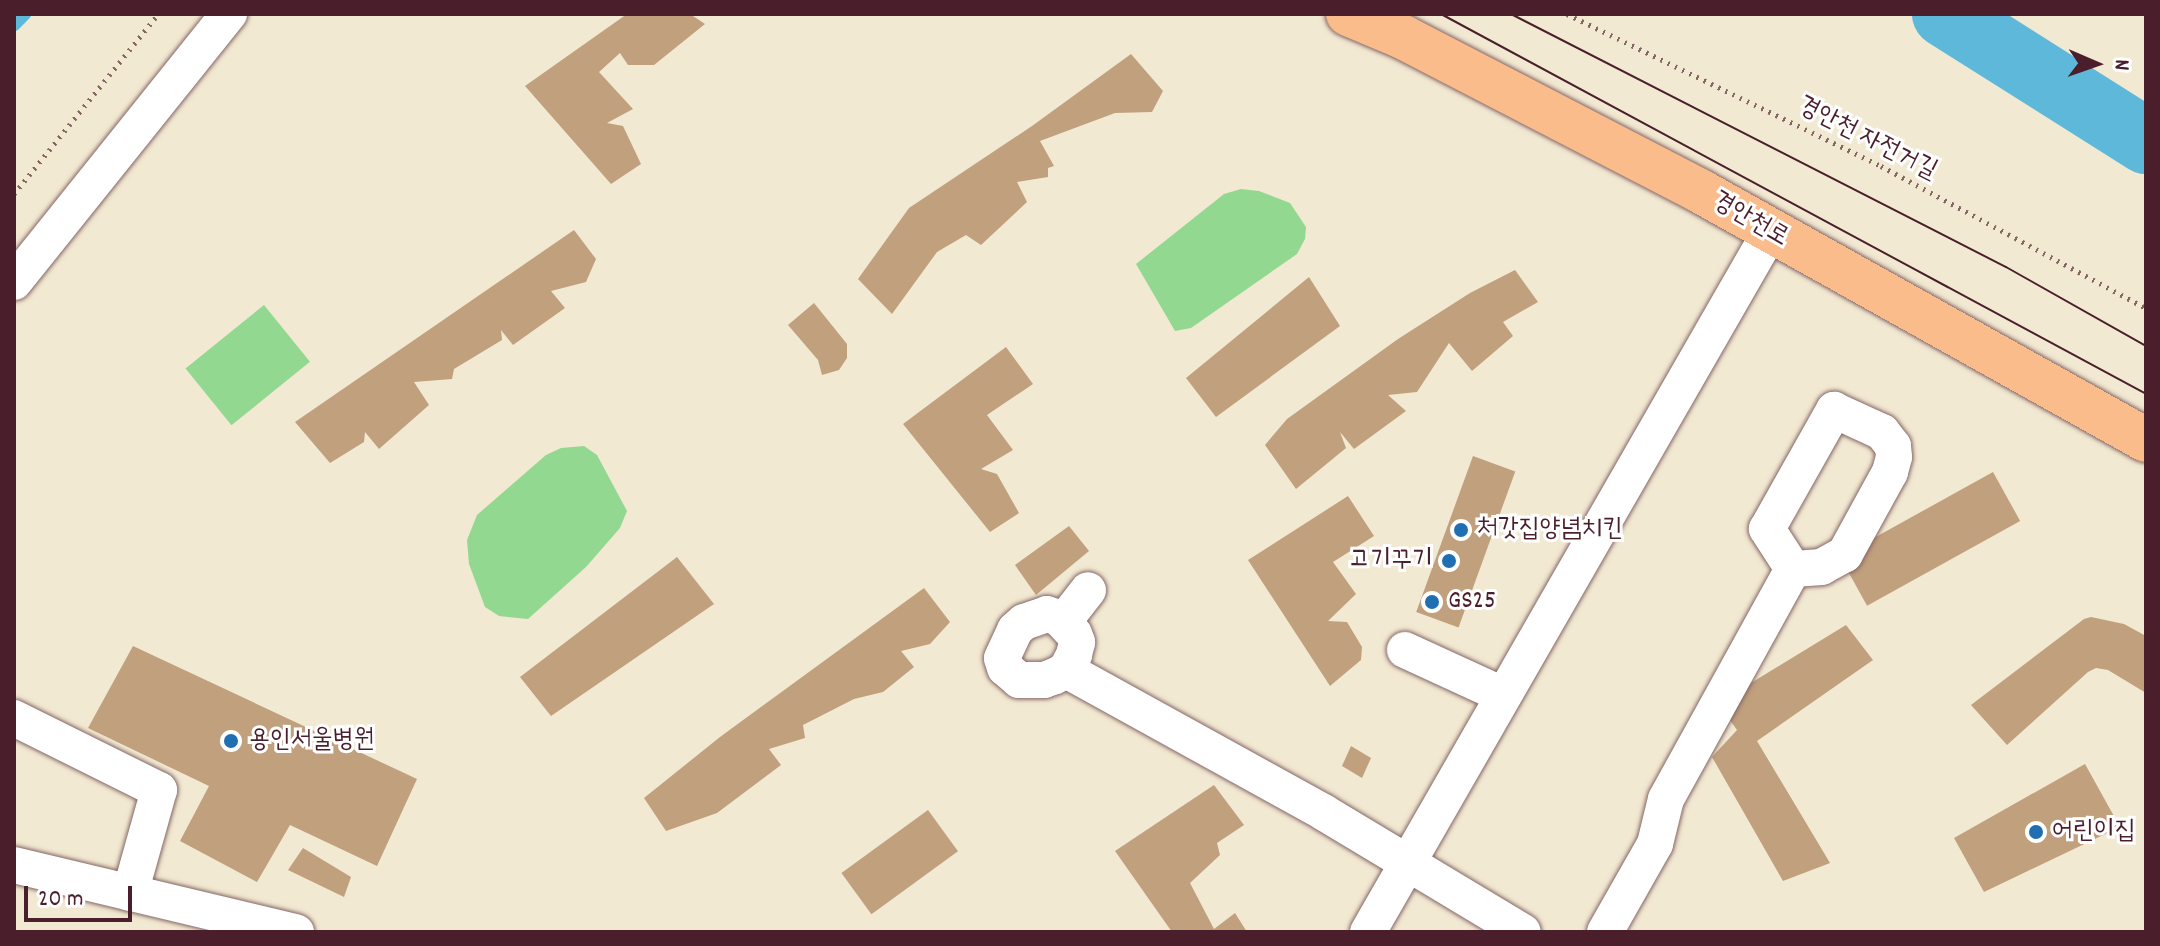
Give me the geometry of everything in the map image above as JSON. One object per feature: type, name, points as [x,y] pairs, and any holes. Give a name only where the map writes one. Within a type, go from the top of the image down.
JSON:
[{"type":"main road","name":"경안천로","points":[[1348,14],[1403,37],[1700,191],[2146,440]]},
{"type":"street","points":[[14,282],[229,14]]},
{"type":"street","points":[[1368,932],[1770,232]]},
{"type":"street","points":[[1605,932],[1655,844],[1666,799],[1793,569]]},
{"type":"street","points":[[1064,621],[1088,590]]},
{"type":"street","points":[[1047,614],[1064,621],[1077,642],[1066,670],[1011,690],[1011,675],[1002,658],[1015,630],[1038,615],[1047,614]]},
{"type":"street","points":[[1405,650],[1503,695]]},
{"type":"street","points":[[1066,670],[1323,812],[1523,932]]},
{"type":"street","points":[[14,718],[159,790],[130,893]]},
{"type":"street","points":[[14,865],[296,932]]},
{"type":"path","points":[[14,194],[158,14]]},
{"type":"path","name":"경안천 자전거길","points":[[1567,14],[1881,166],[2146,308]]},
{"type":"green space","points":[[1241,189],[1259,191],[1290,203],[1306,227],[1305,239],[1297,254],[1191,328],[1175,331],[1136,264],[1224,194]]},
{"type":"green space","points":[[264,305],[310,362],[231,425],[186,369]]},
{"type":"green space","points":[[584,446],[597,455],[627,511],[620,528],[586,567],[528,619],[499,616],[485,607],[469,564],[467,540],[477,515],[546,455],[561,448]]},
{"type":"building","points":[[627,14],[690,14],[705,24],[654,65],[628,65],[620,53],[599,72],[633,109],[607,123],[623,126],[641,164],[611,184],[525,86]]},
{"type":"building","points":[[1131,54],[1163,91],[1152,112],[1115,113],[1040,141],[1054,166],[1048,168],[1048,177],[1017,182],[1027,202],[981,245],[966,235],[937,252],[892,314],[858,279],[909,208],[1032,126]]},
{"type":"building","points":[[574,230],[596,259],[586,282],[551,291],[565,308],[513,345],[501,330],[502,340],[454,369],[452,379],[414,382],[429,405],[379,449],[365,432],[364,442],[330,463],[295,422]]},
{"type":"building","points":[[1515,270],[1538,302],[1503,322],[1513,336],[1472,371],[1449,343],[1417,392],[1388,395],[1406,411],[1354,449],[1340,432],[1346,448],[1296,489],[1265,445],[1287,419],[1398,339],[1470,293]]},
{"type":"building","points":[[1309,277],[1340,326],[1216,417],[1186,378]]},
{"type":"building","points":[[814,303],[847,344],[847,358],[839,370],[822,375],[818,360],[788,325]]},
{"type":"building","points":[[1006,347],[1033,384],[987,415],[1013,450],[981,469],[997,474],[1019,513],[990,532],[903,424]]},
{"type":"building","points":[[1473,456],[1515,471],[1459,627],[1416,612]]},
{"type":"building","points":[[1993,472],[2020,521],[1867,606],[1840,557]]},
{"type":"building","points":[[1348,496],[1374,536],[1333,562],[1356,594],[1328,621],[1347,622],[1362,647],[1361,660],[1330,686],[1248,560]]},
{"type":"building","points":[[1069,526],[1089,551],[1036,595],[1015,565]]},
{"type":"building","points":[[677,557],[714,604],[551,716],[520,677]]},
{"type":"building","points":[[924,588],[950,622],[930,644],[901,651],[914,667],[883,692],[854,699],[803,725],[805,738],[769,749],[781,765],[717,813],[666,831],[644,798],[720,737]]},
{"type":"building","points":[[2091,617],[2124,624],[2146,636],[2146,693],[2108,670],[2096,668],[2007,745],[1971,705],[2084,619]]},
{"type":"building","points":[[1846,625],[1873,660],[1757,741],[1830,863],[1783,881],[1712,757],[1737,730],[1718,703]]},
{"type":"building","points":[[133,646],[417,779],[377,866],[290,825],[257,882],[180,841],[209,786],[88,728]]},
{"type":"building","points":[[1351,746],[1371,758],[1362,778],[1342,766]]},
{"type":"building","name":"어린이집","points":[[2085,764],[2120,827],[1984,892],[1954,838]]},
{"type":"building","points":[[1214,785],[1244,825],[1217,843],[1220,855],[1190,883],[1214,929],[1235,913],[1247,932],[1172,932],[1115,851]]},
{"type":"building","points":[[928,810],[958,851],[871,914],[841,873]]},
{"type":"building","points":[[303,848],[351,877],[344,897],[288,870]]},
{"type":"waterway","points":[[14,25],[25,14]]},
{"type":"waterway","points":[[1945,14],[2146,141]]},
{"type":"tram line","points":[[1441,14],[2146,394]]},
{"type":"tram line","points":[[1511,14],[2006,267],[2146,346]]},
{"type":"place","name":"처갓집양념치킨","points":[[1461,530]]},
{"type":"place","name":"고기꾸기","points":[[1449,561]]},
{"type":"place","name":"GS25","points":[[1432,602]]},
{"type":"place","name":"용인서울병원","points":[[231,741]]},
{"type":"place","name":"어린이집","points":[[2036,832]]}]
